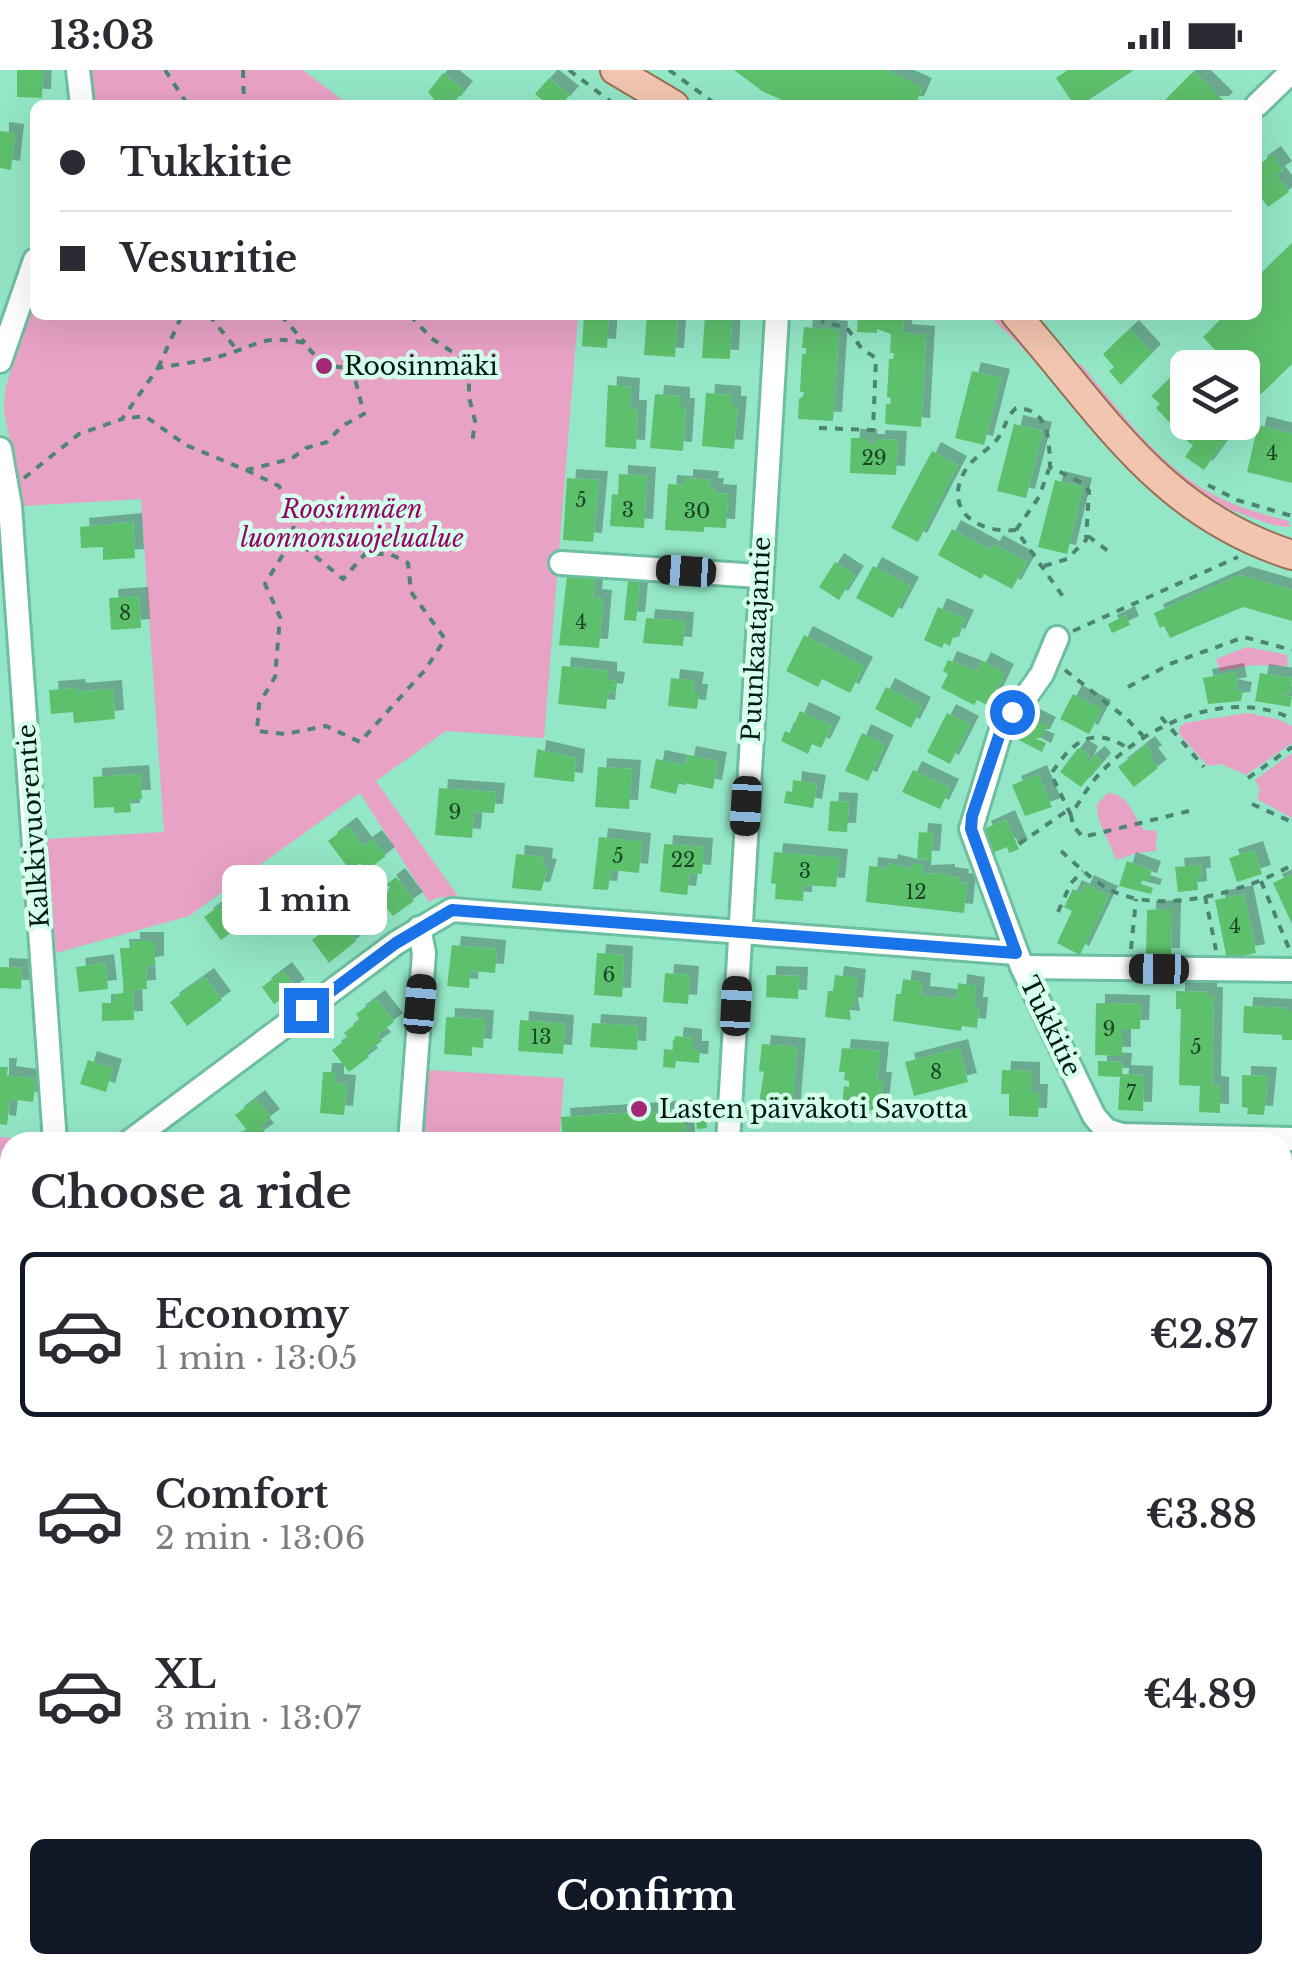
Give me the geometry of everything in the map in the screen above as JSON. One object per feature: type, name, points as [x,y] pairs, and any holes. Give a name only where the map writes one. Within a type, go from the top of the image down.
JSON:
[{"type":"main road","points":[[615,70],[667,100]]},
{"type":"main road","points":[[639,70],[668,100]]},
{"type":"main road","points":[[1020,320],[1140,463],[1170,489],[1235,534],[1292,555]]},
{"type":"main road","points":[[1218,520],[1240,521],[1292,536]]},
{"type":"street","points":[[78,70],[81,100]]},
{"type":"street","points":[[1262,100],[1289,73]]},
{"type":"street","points":[[0,361],[30,274]]},
{"type":"street","name":"Puunkaatajantie","points":[[729,1132],[777,320]]},
{"type":"street","name":"Kalkkivuorentie","points":[[0,450],[8,487],[15,574],[54,1132]]},
{"type":"street","points":[[561,563],[760,576]]},
{"type":"street","name":"Tukkitie","points":[[1053,648],[1042,674],[1000,733],[972,816],[975,844],[1019,960],[1100,1132]]},
{"type":"street","points":[[143,1132],[419,928],[452,910],[739,931],[1128,968],[1292,970]]},
{"type":"street","points":[[411,1132],[424,954],[419,928]]},
{"type":"path","points":[[166,70],[185,100]]},
{"type":"path","points":[[243,70],[244,100]]},
{"type":"path","points":[[569,70],[608,100]]},
{"type":"path","points":[[669,70],[710,100]]},
{"type":"path","points":[[122,419],[158,368],[180,320]]},
{"type":"path","points":[[213,320],[237,350]]},
{"type":"path","points":[[246,470],[291,459],[306,448],[327,442],[342,426],[364,414],[352,367],[337,368],[316,361],[285,320]]},
{"type":"path","points":[[415,320],[432,338],[466,361],[476,421],[472,444]]},
{"type":"path","points":[[819,428],[874,430],[876,358],[862,349],[847,328],[820,321]]},
{"type":"path","points":[[158,368],[222,356],[260,340],[278,338],[305,344]]},
{"type":"path","points":[[1016,408],[1038,414],[1045,424],[1050,467],[1039,498],[1016,530],[996,532],[981,528],[966,516],[960,503],[960,484],[966,470],[992,446],[1008,415],[1016,408]]},
{"type":"path","points":[[25,477],[79,434],[122,419],[145,416],[186,445],[278,486],[294,516],[293,538],[265,584],[280,617],[276,677],[260,704],[257,731],[285,734],[326,726],[360,742],[425,670],[446,640],[411,592],[408,562],[390,554],[365,554],[342,580],[293,538]]},
{"type":"path","points":[[1044,566],[1067,559],[1088,536],[1089,491],[1084,484],[1050,467]]},
{"type":"path","points":[[1196,478],[1237,500],[1292,516]]},
{"type":"path","points":[[1016,530],[1064,598]]},
{"type":"path","points":[[1088,536],[1108,551]]},
{"type":"path","points":[[1145,738],[1053,648],[1238,557]]},
{"type":"path","points":[[1128,687],[1170,664],[1244,637],[1292,650]]},
{"type":"path","points":[[1019,844],[1069,813],[1101,772],[1167,723],[1214,710],[1256,707],[1292,718]]},
{"type":"path","points":[[1161,716],[1204,767]]},
{"type":"path","points":[[1129,749],[1108,739],[1084,738],[1074,742],[1051,774],[1073,826],[1083,837],[1189,811]]},
{"type":"path","points":[[1248,778],[1292,747]]},
{"type":"path","points":[[1252,804],[1292,822]]},
{"type":"path","points":[[1061,850],[1116,893],[1164,901],[1206,896],[1261,881],[1292,865]]},
{"type":"path","points":[[1058,912],[1071,883],[1083,870]]},
{"type":"path","points":[[1261,881],[1292,957]]},
{"type":"path","points":[[1206,896],[1220,970]]},
{"type":"path","points":[[1128,968],[1136,899]]},
{"type":"green space","points":[[87,70],[303,70],[342,100],[92,100]]},
{"type":"green space","name":"Roosinmäen luonnonsuojelualue","points":[[30,312],[30,320],[578,320],[544,738],[446,731],[376,781],[458,896],[429,902],[360,793],[189,916],[56,953],[47,839],[164,832],[141,499],[23,506],[4,410],[5,389]]},
{"type":"green space","points":[[993,320],[1005,320],[1243,550],[1200,528],[1132,474]]},
{"type":"green space","points":[[1080,363],[1144,439],[1180,473],[1222,499],[1289,521],[1290,527],[1267,523],[1224,506],[1175,475],[1115,414],[1076,368]]},
{"type":"green space","points":[[1247,647],[1287,655],[1288,666],[1254,665],[1220,671],[1216,659]]},
{"type":"green space","points":[[1247,713],[1292,726],[1292,743],[1246,775],[1221,764],[1208,766],[1180,735],[1179,728],[1185,723]]},
{"type":"green space","points":[[1292,753],[1292,818],[1257,799],[1260,789],[1255,780]]},
{"type":"green space","points":[[1108,793],[1125,801],[1144,830],[1157,831],[1156,851],[1116,860],[1101,826],[1097,804]]},
{"type":"green space","points":[[427,1070],[564,1078],[560,1132],[423,1132]]},
{"type":"building","points":[[17,70],[43,70],[42,98],[17,97]]},
{"type":"building","points":[[734,70],[885,70],[923,87],[917,100],[782,100]]},
{"type":"building","points":[[1068,70],[1134,70],[1089,100],[1071,100],[1056,78]]},
{"type":"building","points":[[1194,71],[1223,100],[1165,100]]},
{"type":"building","points":[[443,73],[464,90],[456,100],[434,100],[428,92]]},
{"type":"building","points":[[549,78],[570,95],[566,100],[542,100],[535,94]]},
{"type":"building","points":[[0,131],[15,133],[11,170],[0,168]]},
{"type":"building","points":[[1272,155],[1283,170],[1276,175],[1289,192],[1268,207],[1262,199],[1262,162]]},
{"type":"building","points":[[1292,243],[1292,364],[1260,395],[1260,350],[1215,350],[1203,337],[1220,320],[1262,320],[1262,272]]},
{"type":"building","points":[[584,320],[609,320],[607,348],[582,346]]},
{"type":"building","points":[[647,320],[678,320],[675,357],[644,355]]},
{"type":"building","points":[[705,320],[732,320],[730,359],[702,358]]},
{"type":"building","points":[[858,320],[904,320],[903,333],[926,335],[921,427],[885,424],[886,404],[890,404],[891,398],[887,397],[889,359],[893,359],[894,353],[890,353],[891,334],[877,329],[877,333],[857,332]]},
{"type":"building","points":[[804,327],[839,330],[833,421],[798,419],[799,399],[804,392],[800,392],[802,354],[806,354],[806,348],[802,348]]},
{"type":"building","points":[[1130,329],[1152,353],[1121,385],[1109,371],[1114,367],[1103,354]]},
{"type":"building","points":[[972,371],[1001,378],[984,445],[955,438]]},
{"type":"building","points":[[1170,379],[1169,422],[1156,408],[1160,404],[1151,396]]},
{"type":"building","points":[[608,385],[631,387],[630,409],[638,409],[636,449],[605,447]]},
{"type":"building","points":[[706,393],[732,395],[732,405],[738,405],[734,449],[702,446]]},
{"type":"building","points":[[655,394],[681,396],[681,407],[686,407],[683,451],[650,448]]},
{"type":"building","points":[[1014,424],[1043,431],[1026,498],[997,491]]},
{"type":"building","points":[[1260,426],[1292,434],[1292,483],[1247,472],[1254,440],[1260,440]]},
{"type":"building","points":[[851,438],[868,438],[868,443],[876,443],[876,439],[898,440],[896,475],[850,473]]},
{"type":"building","points":[[1225,440],[1204,470],[1185,457],[1193,445],[1187,441]]},
{"type":"building","points":[[932,451],[958,465],[918,542],[891,528]]},
{"type":"building","points":[[619,474],[647,476],[644,528],[610,526],[612,494],[618,495]]},
{"type":"building","points":[[567,478],[599,480],[593,542],[563,540]]},
{"type":"building","points":[[684,478],[710,480],[709,487],[715,487],[714,493],[728,494],[726,528],[704,527],[704,532],[665,530],[668,484],[684,485]]},
{"type":"building","points":[[1055,480],[1083,487],[1067,554],[1038,547]]},
{"type":"building","points":[[133,522],[135,558],[103,560],[103,547],[81,548],[80,527]]},
{"type":"building","points":[[952,529],[991,550],[994,544],[1027,562],[1012,589],[984,574],[981,579],[938,555]]},
{"type":"building","points":[[835,562],[855,575],[839,600],[819,587]]},
{"type":"building","points":[[873,566],[910,586],[893,618],[856,598]]},
{"type":"building","points":[[1240,575],[1292,590],[1292,621],[1243,607],[1170,638],[1164,626],[1160,628],[1154,613]]},
{"type":"building","points":[[567,576],[595,578],[593,598],[603,599],[599,648],[559,645]]},
{"type":"building","points":[[628,580],[640,581],[636,621],[624,620]]},
{"type":"building","points":[[139,596],[141,628],[111,630],[109,598]]},
{"type":"building","points":[[938,607],[965,619],[950,646],[944,643],[942,648],[924,640]]},
{"type":"building","points":[[1126,615],[1130,625],[1112,633],[1108,624]]},
{"type":"building","points":[[646,618],[685,621],[683,646],[643,643]]},
{"type":"building","points":[[804,635],[864,666],[850,693],[822,679],[818,687],[786,671]]},
{"type":"building","points":[[948,660],[977,671],[982,661],[1005,673],[989,706],[977,700],[974,705],[941,688],[948,674],[943,671]]},
{"type":"building","points":[[562,666],[608,671],[608,680],[616,681],[614,693],[608,692],[606,709],[558,704]]},
{"type":"building","points":[[1235,672],[1238,686],[1228,688],[1243,691],[1241,701],[1208,704],[1203,678]]},
{"type":"building","points":[[1260,673],[1292,678],[1290,693],[1281,694],[1292,697],[1290,707],[1255,701]]},
{"type":"building","points":[[671,678],[695,681],[693,693],[699,693],[697,709],[668,706]]},
{"type":"building","points":[[886,687],[922,706],[911,728],[875,709]]},
{"type":"building","points":[[76,688],[77,692],[113,689],[115,719],[74,723],[73,712],[51,714],[49,690]]},
{"type":"building","points":[[1073,694],[1102,709],[1089,734],[1060,719]]},
{"type":"building","points":[[800,711],[832,726],[821,748],[812,744],[808,754],[781,741],[785,731],[790,733]]},
{"type":"building","points":[[947,713],[970,725],[950,764],[927,752]]},
{"type":"building","points":[[1025,715],[1047,726],[1041,738],[1035,738],[1046,743],[1042,752],[1013,737]]},
{"type":"building","points":[[862,733],[885,744],[868,781],[845,771]]},
{"type":"building","points":[[1146,745],[1158,768],[1134,787],[1118,767]]},
{"type":"building","points":[[1078,748],[1089,755],[1085,764],[1096,755],[1102,762],[1081,787],[1060,772]]},
{"type":"building","points":[[537,749],[576,758],[574,782],[534,777]]},
{"type":"building","points":[[687,755],[718,761],[713,789],[679,782],[676,794],[650,788],[656,759],[685,765]]},
{"type":"building","points":[[598,767],[632,769],[629,809],[595,807]]},
{"type":"building","points":[[913,770],[950,788],[940,809],[902,792]]},
{"type":"building","points":[[140,774],[142,799],[130,799],[131,812],[114,813],[114,807],[94,808],[93,777]]},
{"type":"building","points":[[1038,774],[1052,807],[1025,816],[1012,785]]},
{"type":"building","points":[[793,780],[817,784],[813,808],[784,803],[786,791],[792,792]]},
{"type":"building","points":[[439,788],[496,792],[494,813],[474,812],[472,838],[435,835]]},
{"type":"building","points":[[830,801],[849,802],[847,832],[828,831]]},
{"type":"building","points":[[1006,819],[1019,849],[1009,853],[1007,847],[992,853],[982,830]]},
{"type":"building","points":[[348,826],[363,846],[373,839],[386,856],[366,871],[360,863],[350,870],[328,841]]},
{"type":"building","points":[[919,832],[933,833],[931,860],[917,859]]},
{"type":"building","points":[[599,837],[642,842],[639,873],[611,870],[608,890],[593,889]]},
{"type":"building","points":[[664,844],[704,847],[702,874],[690,873],[687,895],[660,892]]},
{"type":"building","points":[[1254,850],[1262,874],[1237,882],[1229,858]]},
{"type":"building","points":[[774,852],[839,858],[836,887],[804,885],[803,901],[775,899],[776,884],[771,883]]},
{"type":"building","points":[[516,854],[544,857],[543,867],[548,868],[541,891],[512,888]]},
{"type":"building","points":[[1127,861],[1152,870],[1148,882],[1142,880],[1141,884],[1153,888],[1151,894],[1119,886]]},
{"type":"building","points":[[889,863],[912,869],[912,864],[923,865],[922,874],[946,873],[960,878],[959,882],[967,883],[964,913],[866,902],[869,866],[888,868]]},
{"type":"building","points":[[1201,865],[1198,890],[1178,892],[1175,867]]},
{"type":"building","points":[[1292,874],[1292,924],[1273,883]]},
{"type":"building","points":[[396,877],[414,901],[393,916],[379,898],[391,889],[387,884]]},
{"type":"building","points":[[1085,884],[1109,895],[1080,955],[1057,943],[1072,911],[1064,907],[1073,889],[1081,893]]},
{"type":"building","points":[[243,889],[260,911],[221,940],[204,917]]},
{"type":"building","points":[[1244,894],[1256,953],[1227,959],[1215,900]]},
{"type":"building","points":[[1172,909],[1171,957],[1146,957],[1147,910]]},
{"type":"building","points":[[339,919],[356,941],[329,963],[312,940]]},
{"type":"building","points":[[131,941],[155,941],[155,965],[146,966],[147,989],[133,990],[134,1020],[102,1021],[102,1003],[114,1003],[114,994],[124,993],[120,948],[131,948]]},
{"type":"building","points":[[452,945],[497,949],[495,973],[470,971],[469,988],[447,986]]},
{"type":"building","points":[[597,953],[624,955],[622,997],[594,995]]},
{"type":"building","points":[[105,963],[108,989],[79,992],[76,967]]},
{"type":"building","points":[[0,967],[22,968],[21,989],[0,988]]},
{"type":"building","points":[[283,971],[296,988],[274,1004],[262,987]]},
{"type":"building","points":[[665,973],[690,975],[688,1004],[663,1002]]},
{"type":"building","points":[[767,975],[799,976],[798,999],[766,997]]},
{"type":"building","points":[[835,975],[857,978],[854,1007],[849,1006],[851,1020],[825,1017],[828,991],[833,991]]},
{"type":"building","points":[[205,977],[222,1000],[187,1026],[170,1002]]},
{"type":"building","points":[[903,979],[922,982],[921,995],[957,999],[958,983],[976,986],[977,1028],[962,1026],[961,1031],[893,1021],[896,994],[901,994]]},
{"type":"building","points":[[1176,991],[1208,992],[1208,996],[1214,996],[1212,1085],[1220,1086],[1220,1113],[1199,1112],[1200,1086],[1179,1085],[1181,1009],[1176,1009]]},
{"type":"building","points":[[376,999],[394,1022],[377,1035],[382,1041],[366,1053],[369,1057],[349,1072],[332,1050],[348,1038],[344,1033],[360,1020],[356,1014]]},
{"type":"building","points":[[1096,1003],[1141,1004],[1140,1029],[1122,1029],[1122,1056],[1095,1055]]},
{"type":"building","points":[[1244,1006],[1292,1011],[1292,1040],[1282,1040],[1282,1035],[1243,1033]]},
{"type":"building","points":[[446,1017],[485,1019],[483,1048],[472,1047],[472,1056],[444,1054]]},
{"type":"building","points":[[520,1020],[565,1024],[563,1054],[518,1051]]},
{"type":"building","points":[[592,1023],[638,1026],[637,1050],[590,1047]]},
{"type":"building","points":[[675,1036],[693,1038],[693,1050],[700,1050],[699,1063],[676,1061],[675,1068],[663,1067],[664,1049],[673,1050]]},
{"type":"building","points":[[762,1044],[797,1047],[791,1118],[757,1115],[764,1072],[759,1071]]},
{"type":"building","points":[[842,1048],[880,1051],[880,1111],[842,1108],[844,1086],[849,1087],[849,1081],[844,1080],[845,1072],[839,1072]]},
{"type":"building","points":[[959,1048],[968,1082],[914,1096],[905,1062]]},
{"type":"building","points":[[88,1060],[113,1068],[106,1092],[80,1084]]},
{"type":"building","points":[[1098,1061],[1123,1062],[1122,1074],[1144,1075],[1143,1111],[1118,1110],[1120,1077],[1098,1076]]},
{"type":"building","points":[[0,1067],[8,1067],[7,1075],[36,1079],[33,1102],[10,1099],[7,1125],[0,1124]]},
{"type":"building","points":[[1002,1070],[1031,1071],[1031,1093],[1039,1093],[1038,1117],[1009,1116],[1009,1094],[1001,1094]]},
{"type":"building","points":[[323,1072],[335,1072],[335,1083],[347,1084],[344,1115],[320,1113]]},
{"type":"building","points":[[1242,1075],[1268,1076],[1264,1115],[1247,1114],[1248,1108],[1242,1107]]},
{"type":"building","points":[[256,1099],[271,1118],[260,1126],[265,1132],[242,1132],[246,1129],[235,1115]]},
{"type":"building","points":[[684,1109],[685,1132],[562,1132],[561,1117]]},
{"type":"building","points":[[704,1109],[707,1128],[697,1129],[695,1110]]},
{"type":"place","name":"Roosinmäki","points":[[324,366]]},
{"type":"place","name":"Lasten päiväkoti Savotta","points":[[639,1109]]},
{"type":"route","points":[[306,1010],[396,943],[452,910],[1016,953],[971,829],[1000,733],[1012,712]]}]
